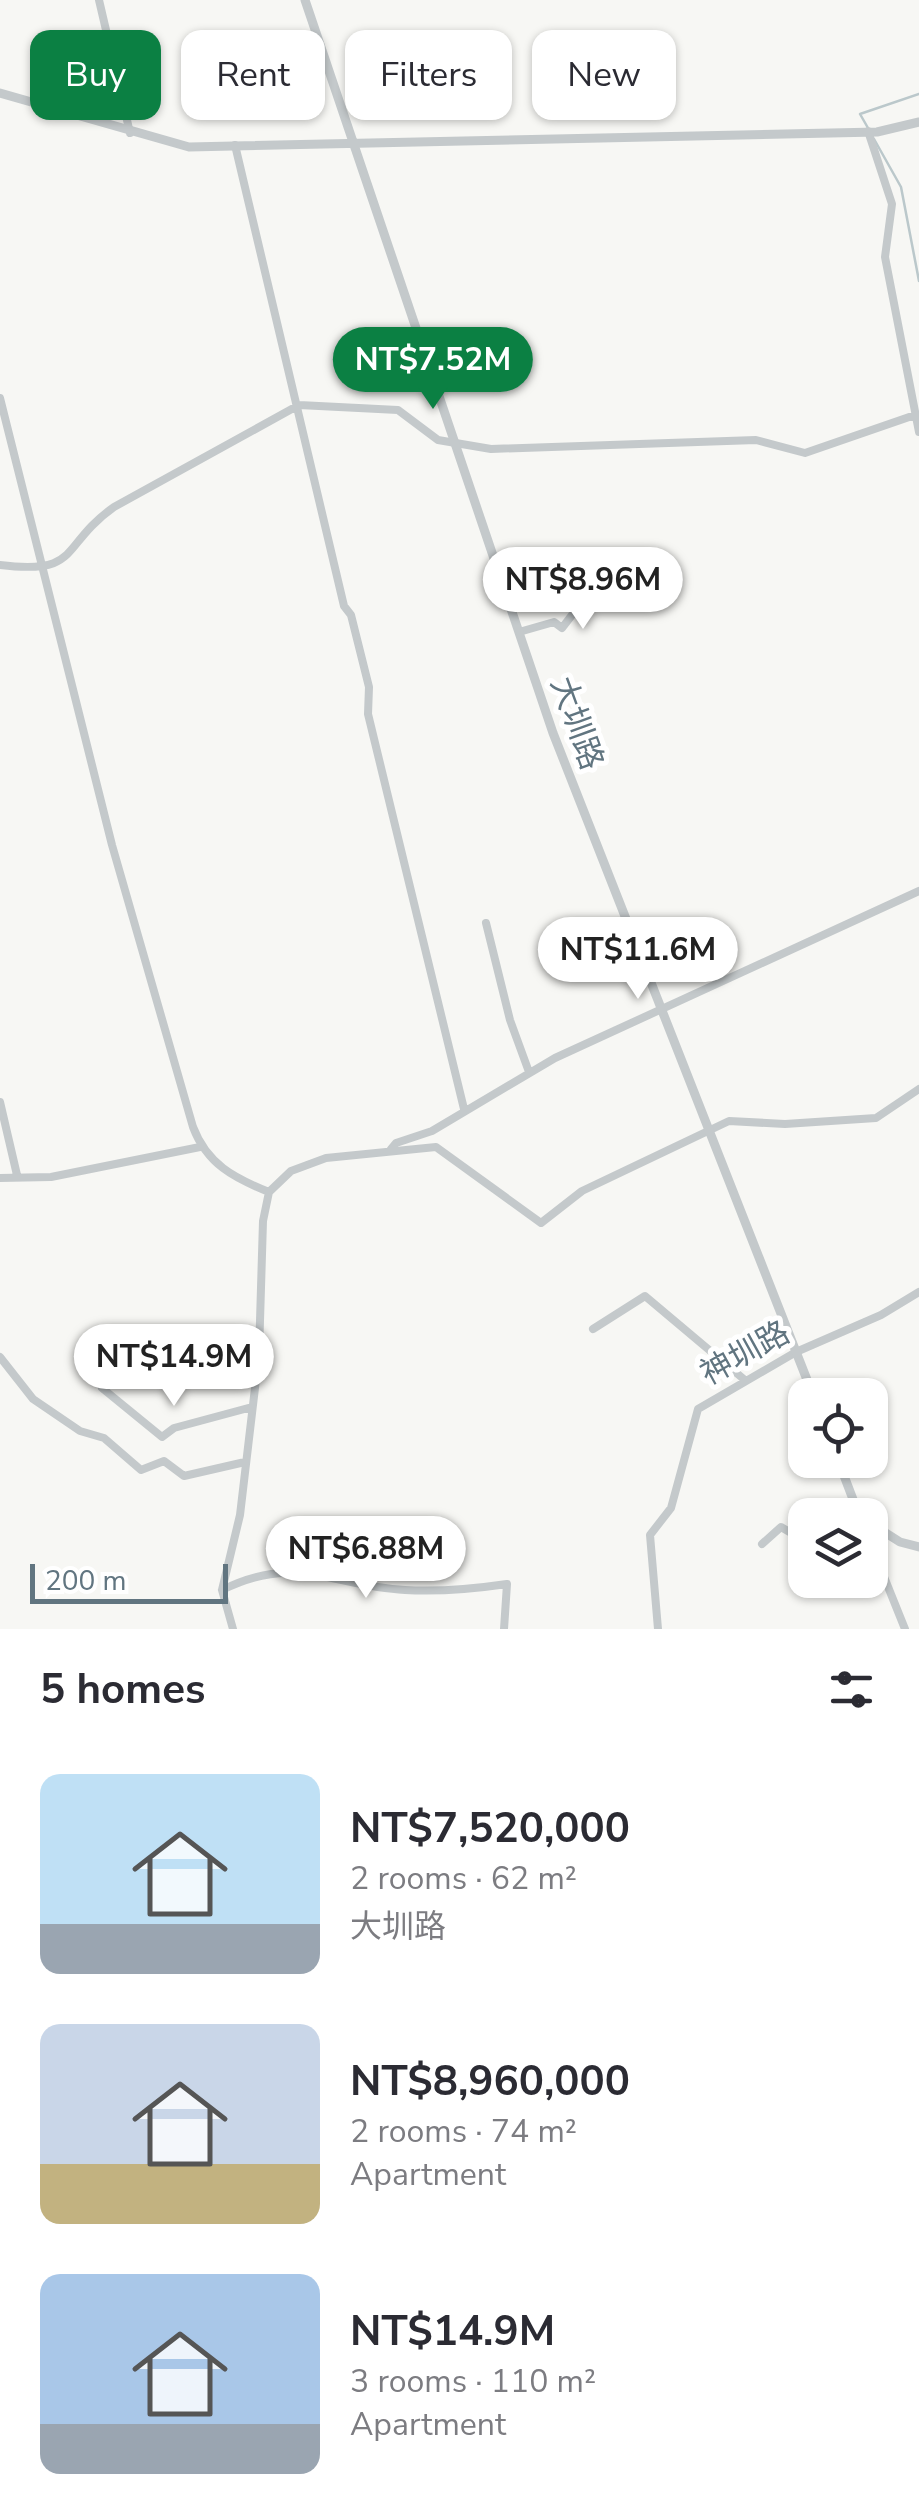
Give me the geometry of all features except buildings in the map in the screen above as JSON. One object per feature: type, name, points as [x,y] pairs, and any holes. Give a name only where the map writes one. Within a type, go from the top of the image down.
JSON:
[{"type":"street","points":[[99,0],[130,133]]},
{"type":"street","name":"大圳路","points":[[305,0],[518,632],[706,1130],[806,1378]]},
{"type":"street","points":[[0,93],[174,145],[868,131],[919,122]]},
{"type":"street","points":[[868,131],[892,204],[886,257],[919,432]]},
{"type":"street","points":[[235,145],[344,606],[351,615],[369,687],[368,714],[464,1109]]},
{"type":"street","points":[[0,398],[46,568],[112,845],[200,1147],[230,1176],[269,1192]]},
{"type":"street","points":[[0,565],[46,568],[67,558],[92,524],[114,507],[299,405],[398,410],[429,434],[456,445],[571,449],[646,442],[756,440],[801,454],[915,415]]},
{"type":"street","points":[[518,632],[554,622],[562,628],[602,575],[623,568]]},
{"type":"street","points":[[389,1150],[396,1143],[432,1131],[528,1072],[919,891]]},
{"type":"street","points":[[486,923],[510,1020],[528,1072]]},
{"type":"street","points":[[233,1629],[222,1590],[223,1568],[240,1515],[264,1277],[262,1221],[269,1192],[306,1164],[436,1146],[541,1223],[564,1200],[729,1121],[783,1124],[876,1118],[919,1090]]},
{"type":"street","points":[[0,1102],[17,1175]]},
{"type":"street","points":[[17,1175],[34,1179],[200,1147]]},
{"type":"street","points":[[0,1178],[12,1180],[17,1175]]},
{"type":"street","name":"神圳路","points":[[658,1629],[651,1533],[669,1513],[698,1409],[796,1352],[881,1315],[919,1292]]},
{"type":"street","points":[[593,1329],[641,1296],[647,1296],[746,1380]]},
{"type":"street","points":[[0,1357],[32,1399],[80,1431],[104,1438],[141,1470],[164,1462],[184,1476],[245,1462]]},
{"type":"street","points":[[102,1388],[162,1438],[174,1428],[252,1407]]},
{"type":"street","points":[[762,1544],[780,1527],[788,1531]]},
{"type":"street","points":[[888,1534],[919,1547]]},
{"type":"street","points":[[222,1590],[236,1582],[294,1570],[400,1590],[467,1590],[508,1584],[504,1629]]},
{"type":"street","points":[[888,1587],[905,1629]]},
{"type":"waterway","points":[[868,128],[860,114],[919,94]]},
{"type":"waterway","points":[[874,139],[901,187],[919,281]]}]
